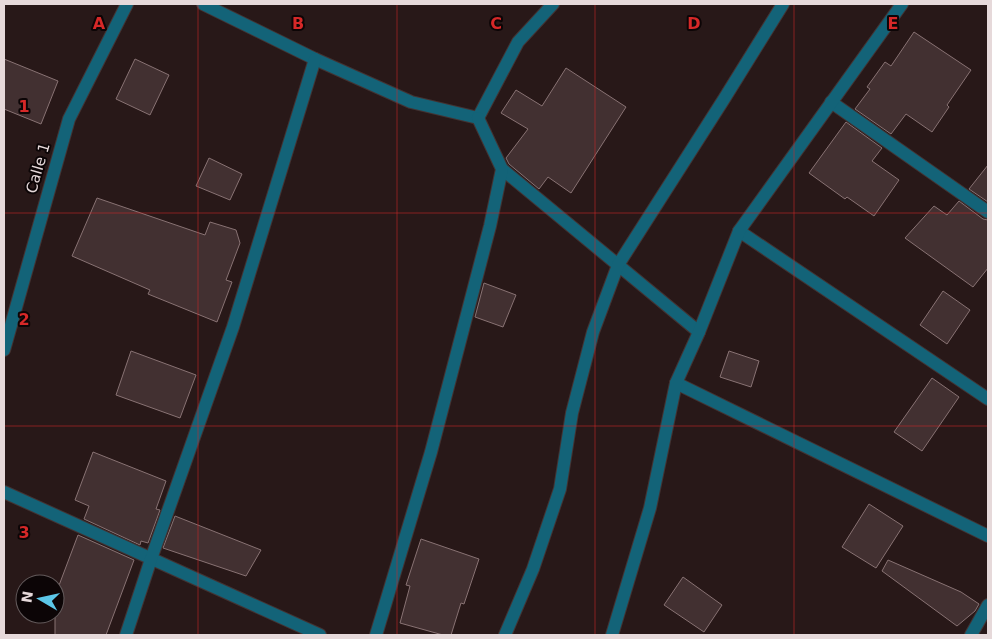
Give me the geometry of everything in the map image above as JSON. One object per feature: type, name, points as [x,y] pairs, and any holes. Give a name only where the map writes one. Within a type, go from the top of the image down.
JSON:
[{"type":"street","name":"Calle 1","points":[[4,350],[69,119],[127,4]]},
{"type":"street","points":[[203,4],[315,59],[411,102],[478,118]]},
{"type":"street","points":[[478,118],[518,42],[553,4]]},
{"type":"street","points":[[505,635],[533,569],[560,489],[572,413],[593,332],[618,265],[783,4]]},
{"type":"street","points":[[612,635],[650,508],[676,383],[699,332],[739,231],[902,4]]},
{"type":"street","points":[[126,635],[233,327],[315,59]]},
{"type":"street","points":[[830,102],[988,212]]},
{"type":"street","points":[[478,118],[502,169],[699,332]]},
{"type":"street","points":[[376,635],[430,452],[490,226],[502,169]]},
{"type":"street","points":[[739,231],[988,399]]},
{"type":"street","points":[[676,383],[988,536]]},
{"type":"street","points":[[4,492],[320,635]]},
{"type":"street","points":[[971,635],[988,605]]},
{"type":"building","points":[[914,32],[971,70],[947,105],[949,107],[932,132],[906,114],[891,134],[855,109],[870,89],[867,87],[885,62],[891,66]]},
{"type":"building","points":[[4,59],[58,81],[41,124],[4,109]]},
{"type":"building","points":[[135,59],[169,75],[150,115],[116,99]]},
{"type":"building","points":[[566,68],[626,107],[571,193],[548,177],[539,189],[509,164],[506,158],[528,129],[501,113],[516,90],[542,106]]},
{"type":"building","points":[[846,122],[882,148],[872,161],[899,180],[874,216],[847,197],[845,199],[809,173]]},
{"type":"building","points":[[209,158],[242,174],[230,200],[196,186]]},
{"type":"building","points":[[988,165],[988,202],[969,189]]},
{"type":"building","points":[[97,198],[205,235],[210,222],[236,230],[240,243],[226,280],[232,282],[217,322],[148,294],[150,290],[72,256]]},
{"type":"building","points":[[959,201],[983,219],[988,220],[988,268],[973,287],[905,238],[934,206],[947,215]]},
{"type":"building","points":[[484,283],[516,295],[503,327],[475,317]]},
{"type":"building","points":[[943,291],[970,310],[947,344],[920,325]]},
{"type":"building","points":[[131,351],[196,375],[180,418],[116,395]]},
{"type":"building","points":[[729,351],[759,361],[751,387],[720,377]]},
{"type":"building","points":[[932,378],[959,397],[922,451],[894,432]]},
{"type":"building","points":[[93,452],[166,481],[156,509],[160,510],[148,543],[141,541],[140,545],[84,519],[89,506],[75,500]]},
{"type":"building","points":[[869,504],[903,526],[876,568],[842,547]]},
{"type":"building","points":[[175,516],[261,550],[246,576],[163,548]]},
{"type":"building","points":[[78,535],[134,560],[106,635],[55,635],[55,624],[65,624],[65,574],[63,574]]},
{"type":"building","points":[[421,539],[479,559],[464,604],[461,603],[451,635],[443,635],[400,623],[410,586],[406,585]]},
{"type":"building","points":[[888,560],[961,592],[979,604],[975,611],[957,626],[882,571]]},
{"type":"building","points":[[683,577],[722,605],[704,632],[664,605]]}]
